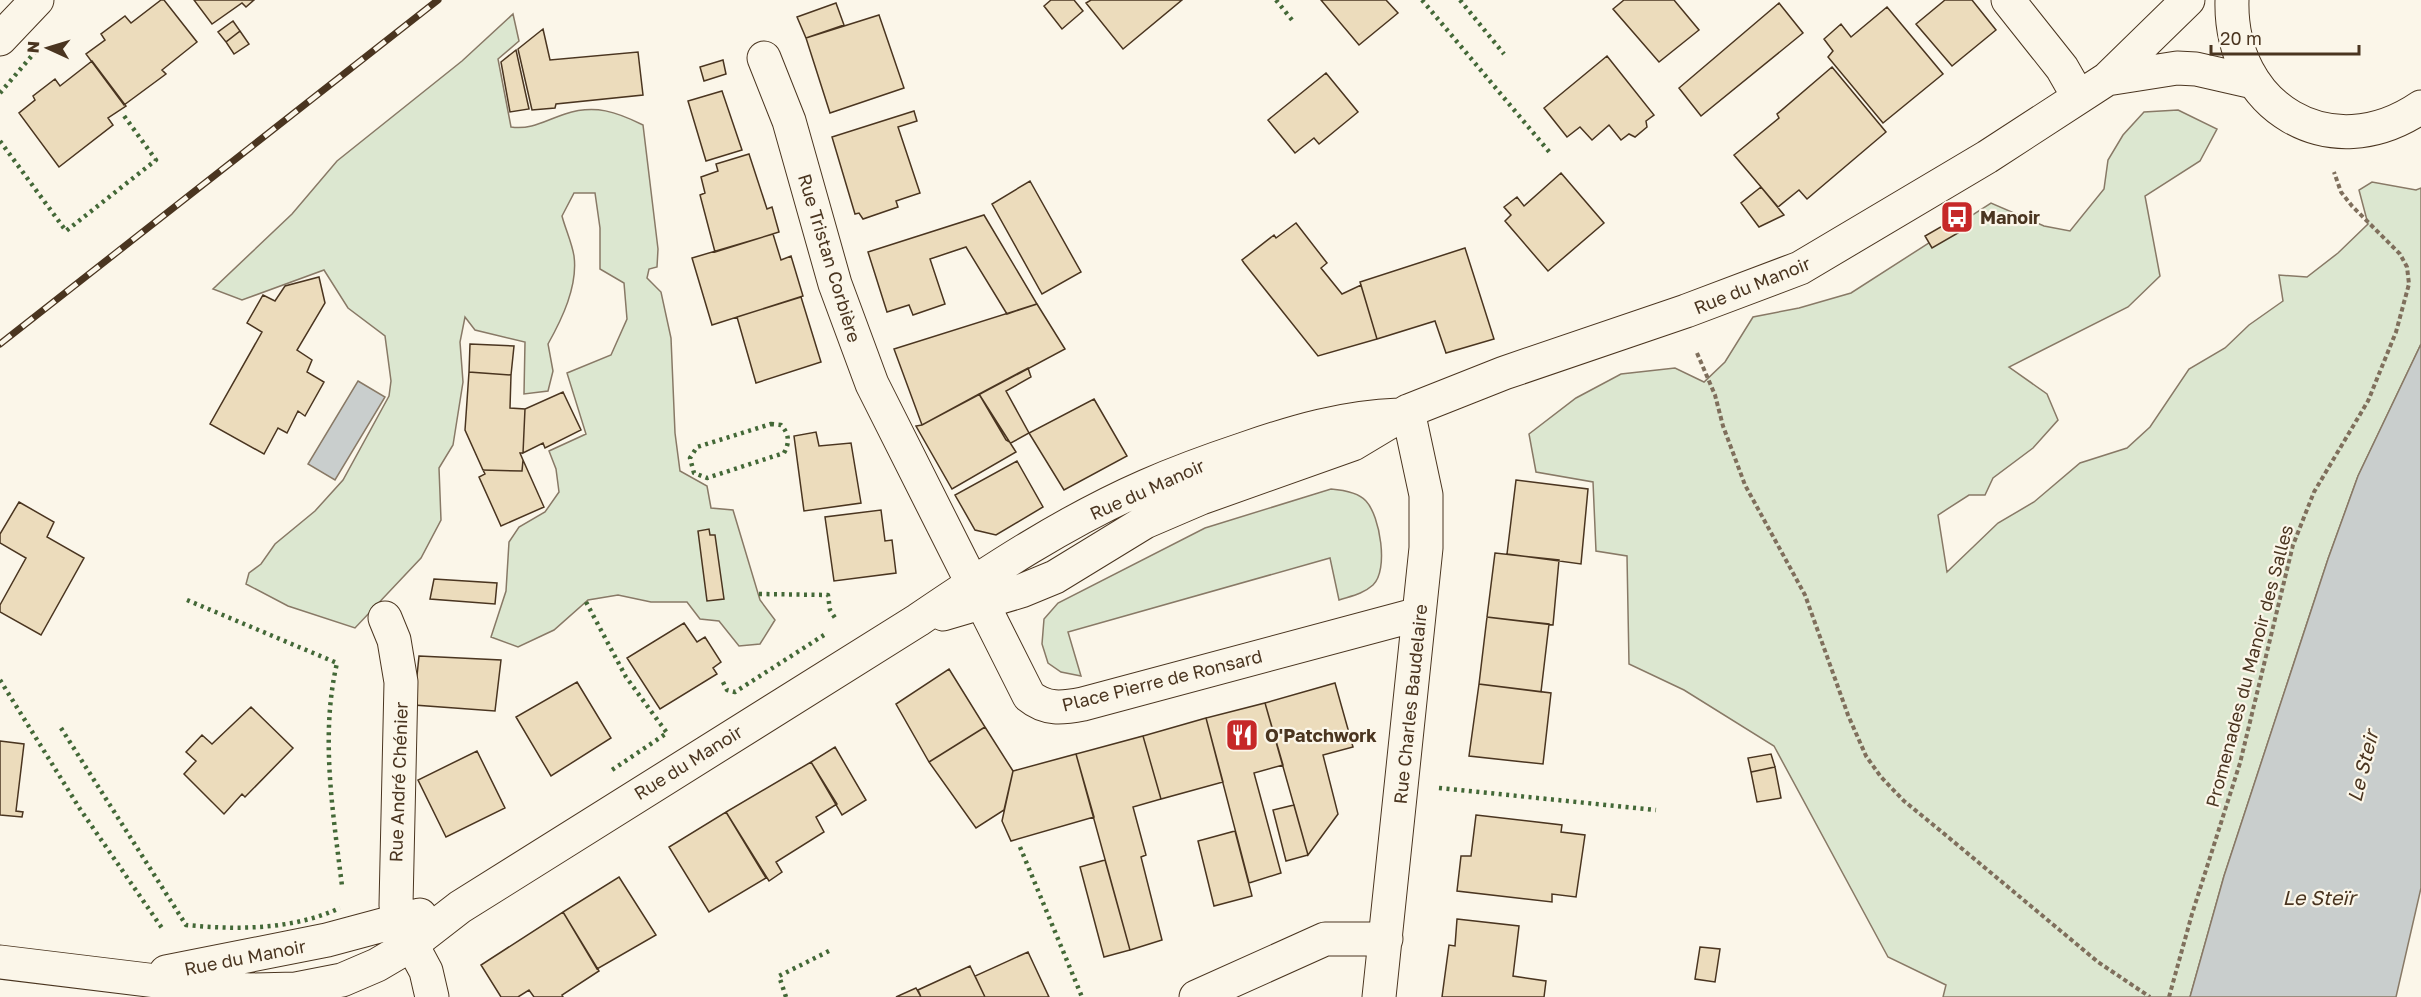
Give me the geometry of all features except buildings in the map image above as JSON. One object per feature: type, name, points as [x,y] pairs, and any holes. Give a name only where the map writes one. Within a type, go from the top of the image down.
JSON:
[{"type":"street","points":[[0,39],[37,0]]},
{"type":"street","points":[[2008,0],[2062,68],[2078,96]]},
{"type":"street","name":"Rue du Manoir","points":[[0,962],[221,988],[298,993],[359,973],[404,932],[460,907],[918,620],[978,593],[1119,499],[1182,471],[1264,442],[1338,421],[1403,413],[1504,373],[1776,279],[1822,257],[1987,157],[2107,79],[2188,0]]},
{"type":"street","points":[[2232,0],[2232,30],[2239,57],[2253,82],[2265,97],[2294,118],[2327,130],[2352,131],[2377,128],[2408,116],[2421,107]]},
{"type":"street","name":"Rue Tristan Corbière","points":[[764,57],[789,121],[853,338],[901,446],[978,593]]},
{"type":"street","name":"Rue du Manoir","points":[[2107,79],[2177,68],[2196,69],[2253,82]]},
{"type":"street","name":"Rue Charles Baudelaire","points":[[1379,997],[1426,548],[1426,495],[1403,413]]},
{"type":"street","name":"Place Pierre de Ronsard","points":[[978,593],[1029,696],[1039,704],[1054,708],[1083,704],[1419,614]]},
{"type":"street","name":"Rue André Chénier","points":[[385,618],[394,640],[401,682],[396,851],[404,932]]},
{"type":"street","name":"Rue du Manoir","points":[[134,977],[361,932],[404,932]]},
{"type":"street","points":[[404,932],[426,971],[432,997]]},
{"type":"street","points":[[1196,997],[1325,939],[1386,939]]},
{"type":"street","points":[[284,949],[298,993]]},
{"type":"path","name":"Promenades du Manoir des Salles","points":[[2169,997],[2192,914],[2240,763],[2293,545],[2314,492],[2368,400],[2396,332],[2409,284],[2407,267],[2400,254],[2352,206],[2341,192],[2334,171],[2326,170]]},
{"type":"path","points":[[1686,311],[1690,334],[1715,395],[1741,475],[1754,505],[1786,556],[1805,595],[1848,715],[1866,756],[1904,801],[2098,962],[2150,997]]},
{"type":"green space","points":[[513,14],[519,41],[498,59],[511,127],[532,126],[565,114],[586,110],[615,113],[643,125],[658,249],[657,267],[649,269],[647,278],[661,292],[671,338],[675,433],[680,471],[707,486],[711,508],[733,510],[760,600],[775,620],[760,644],[739,646],[719,621],[700,619],[687,602],[651,602],[618,595],[588,600],[554,630],[518,647],[491,637],[506,591],[509,542],[519,527],[545,512],[559,492],[556,469],[549,451],[586,434],[567,373],[611,355],[627,319],[624,283],[600,269],[600,228],[595,193],[574,193],[562,216],[573,251],[575,267],[568,302],[548,344],[553,371],[548,391],[524,394],[525,342],[475,330],[465,317],[460,342],[463,382],[453,445],[439,468],[441,520],[421,558],[355,628],[288,606],[246,584],[249,573],[261,564],[275,544],[315,511],[343,480],[389,396],[391,381],[385,336],[348,308],[324,270],[242,300],[213,289],[292,214],[337,161],[462,61]]},
{"type":"green space","points":[[2178,110],[2217,129],[2200,161],[2145,196],[2160,276],[2128,307],[2009,367],[2047,394],[2058,420],[2033,448],[1993,478],[1985,495],[1969,495],[1938,515],[1947,572],[1998,523],[2034,502],[2080,463],[2127,448],[2150,427],[2189,369],[2225,348],[2249,325],[2283,301],[2279,275],[2307,277],[2338,253],[2368,224],[2359,190],[2372,182],[2416,190],[2421,188],[2421,344],[2358,476],[2328,559],[2224,876],[2190,997],[1943,997],[1946,985],[1888,957],[1774,746],[1684,690],[1629,664],[1627,556],[1596,551],[1593,482],[1536,472],[1529,434],[1576,398],[1621,374],[1675,368],[1704,382],[1725,362],[1753,317],[1799,308],[1851,293],[1991,203],[2044,226],[2070,231],[2104,189],[2108,160],[2123,135],[2144,112]]},
{"type":"green space","points":[[1331,489],[1350,492],[1363,498],[1371,508],[1379,530],[1381,568],[1378,578],[1365,591],[1339,600],[1330,558],[1068,632],[1081,676],[1061,672],[1048,663],[1042,644],[1044,619],[1058,603],[1205,528]]},
{"type":"water","name":"Le Steïr","points":[[2421,344],[2421,888],[2396,997],[2190,997],[2224,876],[2328,559],[2358,476]]},
{"type":"water","points":[[358,381],[385,397],[335,480],[308,464]]},
{"type":"railway","points":[[0,344],[438,0]]},
{"type":"hedge","points":[[1276,0],[1292,20]]},
{"type":"hedge","points":[[1422,0],[1551,154]]},
{"type":"hedge","points":[[1460,0],[1504,54]]},
{"type":"hedge","points":[[0,93],[35,52]]},
{"type":"hedge","points":[[0,141],[66,231],[156,160],[122,113]]},
{"type":"hedge","points":[[771,424],[781,425],[786,432],[788,442],[784,453],[707,478],[694,473],[690,458],[697,447],[771,424]]},
{"type":"hedge","points":[[759,594],[828,595],[830,610],[837,621]]},
{"type":"hedge","points":[[187,600],[337,663],[329,718],[329,746],[332,802],[342,886]]},
{"type":"hedge","points":[[586,602],[626,677],[667,733],[609,772]]},
{"type":"hedge","points":[[723,682],[727,690],[735,692],[824,635]]},
{"type":"hedge","points":[[0,680],[80,809],[164,931]]},
{"type":"hedge","points":[[61,728],[186,925],[225,928],[264,927],[303,921],[340,908]]},
{"type":"hedge","points":[[1439,788],[1656,810]]},
{"type":"hedge","points":[[1020,847],[1082,997]]},
{"type":"hedge","points":[[786,997],[779,976],[831,950]]},
{"type":"place","name":"Manoir","points":[[1957,217]]},
{"type":"place","name":"O'Patchwork","points":[[1242,735]]},
{"type":"water label","name":"Le Steir","points":[[2362,766]]}]
